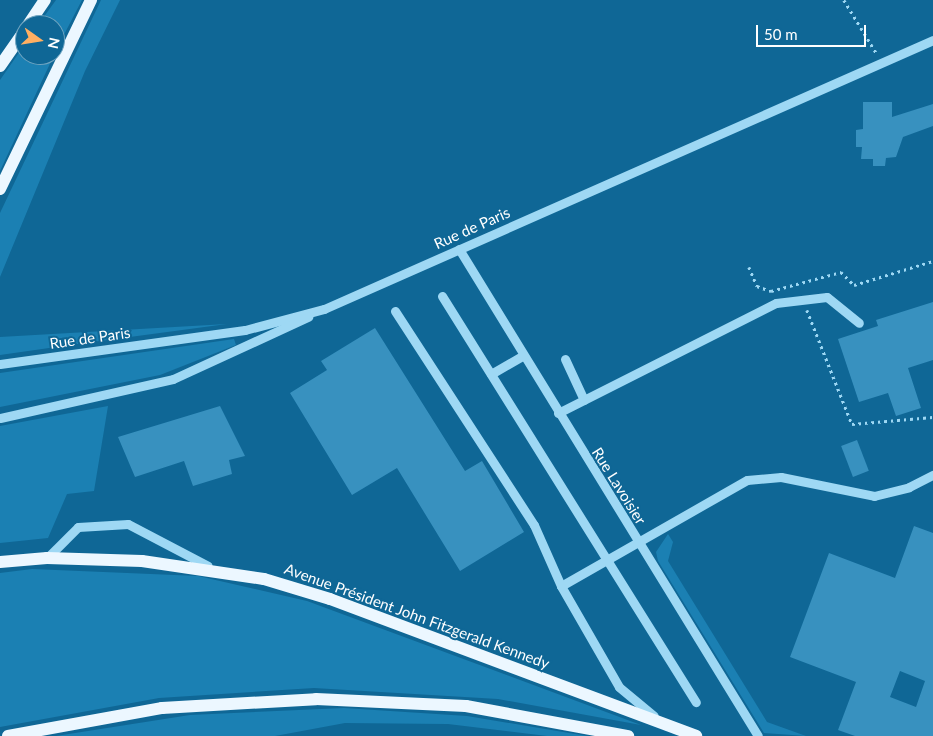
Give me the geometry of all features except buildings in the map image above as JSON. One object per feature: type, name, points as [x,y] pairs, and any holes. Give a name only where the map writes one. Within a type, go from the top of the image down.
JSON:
[{"type":"main road","points":[[35,15],[45,0]]},
{"type":"main road","points":[[0,189],[91,0]]},
{"type":"main road","points":[[0,66],[15,44]]},
{"type":"main road","name":"Avenue Président John Fitzgerald Kennedy","points":[[0,562],[47,558],[142,561],[220,570],[330,599],[696,736]]},
{"type":"main road","points":[[8,736],[162,708],[316,699],[466,706],[628,736]]},
{"type":"street","name":"Rue de Paris","points":[[0,364],[245,330],[324,308],[933,40]]},
{"type":"street","name":"Rue Lavoisier","points":[[459,249],[522,356],[758,736]]},
{"type":"street","points":[[442,296],[696,702]]},
{"type":"street","points":[[558,414],[776,303],[802,297],[827,297],[859,323]]},
{"type":"street","points":[[0,418],[173,379],[324,308]]},
{"type":"street","points":[[394,311],[534,525],[561,586],[619,687],[666,725]]},
{"type":"street","points":[[491,374],[522,356]]},
{"type":"street","points":[[565,358],[584,400]]},
{"type":"street","points":[[561,586],[747,480],[781,477],[874,496],[909,488],[933,475]]},
{"type":"street","points":[[47,558],[78,527],[128,524],[146,530],[188,559],[220,570]]},
{"type":"path","points":[[844,0],[883,62]]},
{"type":"path","points":[[750,267],[757,286],[771,291],[841,272],[854,285],[933,261]]},
{"type":"path","points":[[802,297],[852,424],[933,417]]},
{"type":"shaded area","points":[[56,0],[82,0],[65,33],[65,15],[45,15]]},
{"type":"shaded area","points":[[101,0],[120,0],[85,71],[0,277],[0,213]]},
{"type":"shaded area","points":[[15,58],[15,65],[49,65],[0,171],[0,80]]},
{"type":"shaded area","points":[[227,324],[70,345],[0,355],[0,337]]},
{"type":"shaded area","points":[[234,339],[236,345],[160,375],[0,407],[0,373]]},
{"type":"shaded area","points":[[108,406],[94,491],[67,494],[48,538],[0,543],[0,426]]},
{"type":"shaded area","points":[[668,534],[673,542],[668,561],[767,722],[806,736],[764,733],[658,561],[656,552]]},
{"type":"shaded area","points":[[32,569],[198,576],[307,601],[641,725],[498,699],[314,688],[159,698],[0,727],[0,573]]},
{"type":"shaded area","points":[[344,708],[467,716],[587,736],[547,736],[448,724],[345,723],[275,736],[56,736],[190,715]]}]
